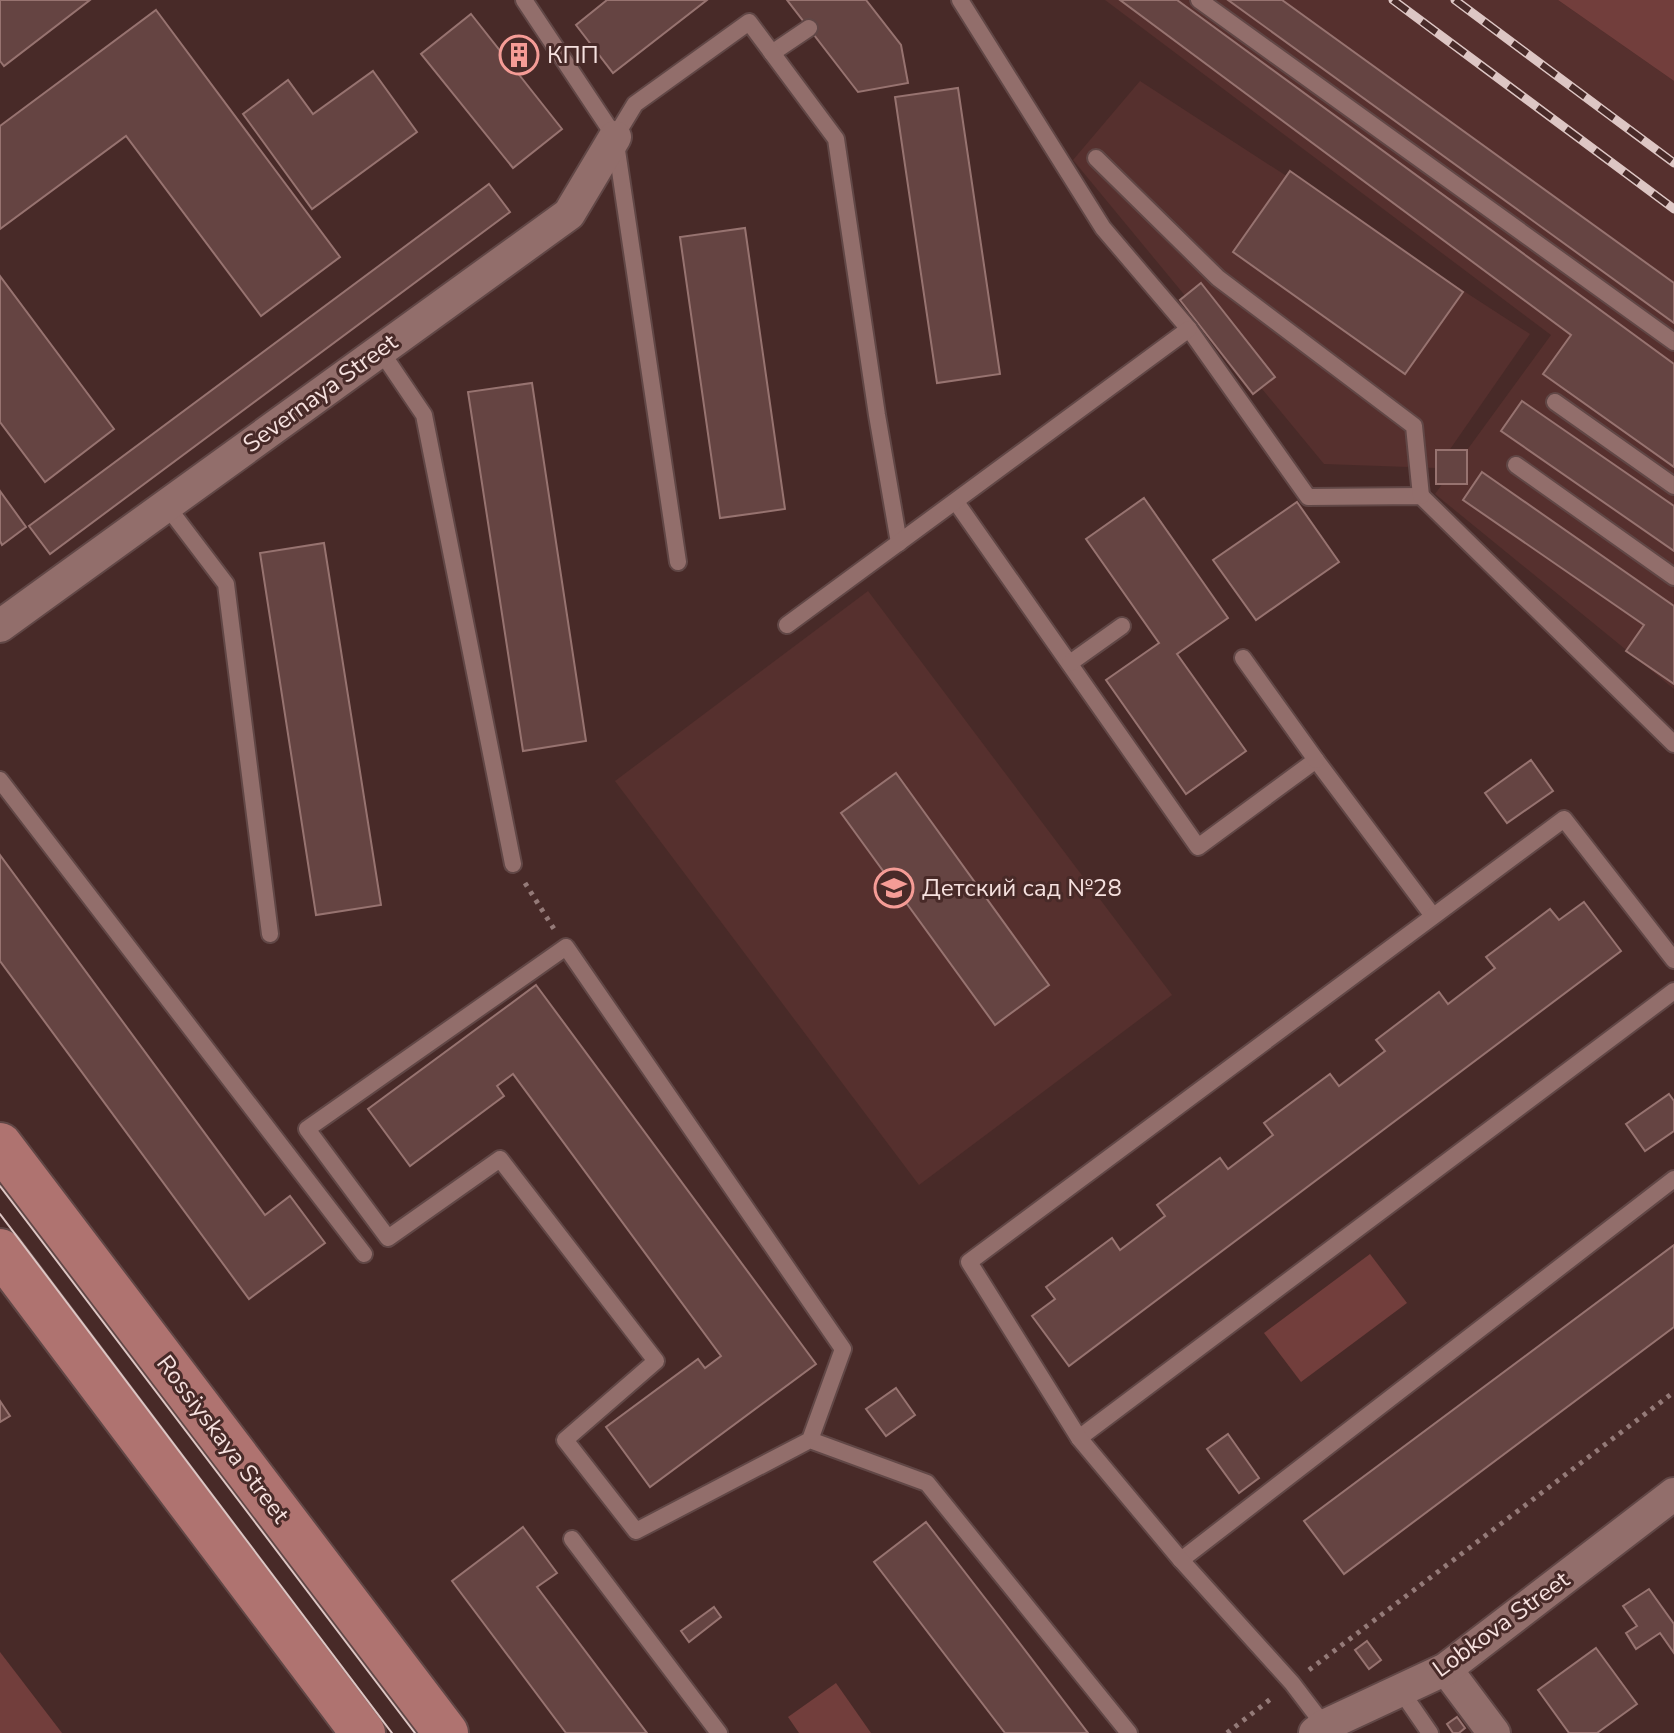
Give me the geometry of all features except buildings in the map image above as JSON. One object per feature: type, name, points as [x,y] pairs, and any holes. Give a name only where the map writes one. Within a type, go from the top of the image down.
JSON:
[{"type":"main road","name":"Rossiyskaya Street","points":[[0,1145],[446,1733]]},
{"type":"main road","points":[[0,1251],[363,1733]]},
{"type":"street","name":"Severnaya Street","points":[[0,626],[569,214],[615,137]]},
{"type":"street","name":"Lobkova Street","points":[[1323,1731],[1446,1669],[1674,1494]]},
{"type":"street","points":[[1446,1669],[1494,1733]]},
{"type":"lane","points":[[524,0],[615,137],[678,562]]},
{"type":"lane","points":[[960,0],[1103,228],[1189,329],[1308,497],[1421,496]]},
{"type":"lane","points":[[1199,0],[1674,342]]},
{"type":"lane","points":[[615,137],[635,104],[749,22],[836,139],[899,543]]},
{"type":"lane","points":[[772,53],[809,28]]},
{"type":"lane","points":[[1096,158],[1218,278],[1414,426],[1421,496],[1674,744]]},
{"type":"lane","points":[[787,625],[1189,329]]},
{"type":"lane","points":[[380,350],[424,415],[513,864]]},
{"type":"lane","points":[[1555,402],[1674,486]]},
{"type":"lane","points":[[1516,465],[1674,577]]},
{"type":"lane","points":[[956,502],[1198,847],[1316,760]]},
{"type":"lane","points":[[166,505],[226,584],[270,934]]},
{"type":"lane","points":[[1070,663],[1122,626]]},
{"type":"lane","points":[[1243,658],[1433,916]]},
{"type":"lane","points":[[0,780],[364,1254]]},
{"type":"lane","points":[[1323,1731],[1292,1683],[1181,1560],[1079,1438],[969,1262],[1564,819],[1674,960]]},
{"type":"lane","points":[[566,947],[843,1349],[810,1440],[636,1531],[565,1440],[656,1361],[500,1159],[388,1238],[307,1129],[566,947]]},
{"type":"lane","points":[[1079,1438],[1674,991]]},
{"type":"lane","points":[[1181,1560],[1674,1179]]},
{"type":"lane","points":[[810,1440],[927,1483],[1129,1733]]},
{"type":"lane","points":[[572,1539],[719,1733]]},
{"type":"lane","points":[[1401,1691],[1430,1733]]},
{"type":"path","points":[[513,864],[566,947]]},
{"type":"path","points":[[1227,1733],[1674,1392]]},
{"type":"shaded area","points":[[1105,0],[1558,0],[1674,81],[1674,689],[1435,494],[1551,335]]},
{"type":"shaded area","points":[[1558,0],[1674,0],[1674,81]]},
{"type":"shaded area","points":[[1140,81],[1530,334],[1437,468],[1324,464],[1073,160]]},
{"type":"shaded area","name":"Детский сад №28","points":[[868,591],[1172,995],[919,1185],[615,781]]},
{"type":"shaded area","points":[[1370,1254],[1407,1303],[1301,1382],[1264,1333]]},
{"type":"shaded area","points":[[0,1652],[62,1733],[0,1733]]},
{"type":"shaded area","points":[[836,1683],[871,1733],[799,1733],[788,1717]]},
{"type":"tram line","points":[[0,1186],[415,1733]]},
{"type":"tram line","points":[[0,1214],[392,1733]]},
{"type":"railway","points":[[1393,0],[1674,209]]},
{"type":"railway","points":[[1455,0],[1674,163]]},
{"type":"place","name":"КПП","points":[[519,55]]},
{"type":"place","name":"Детский сад №28","points":[[894,888]]}]
